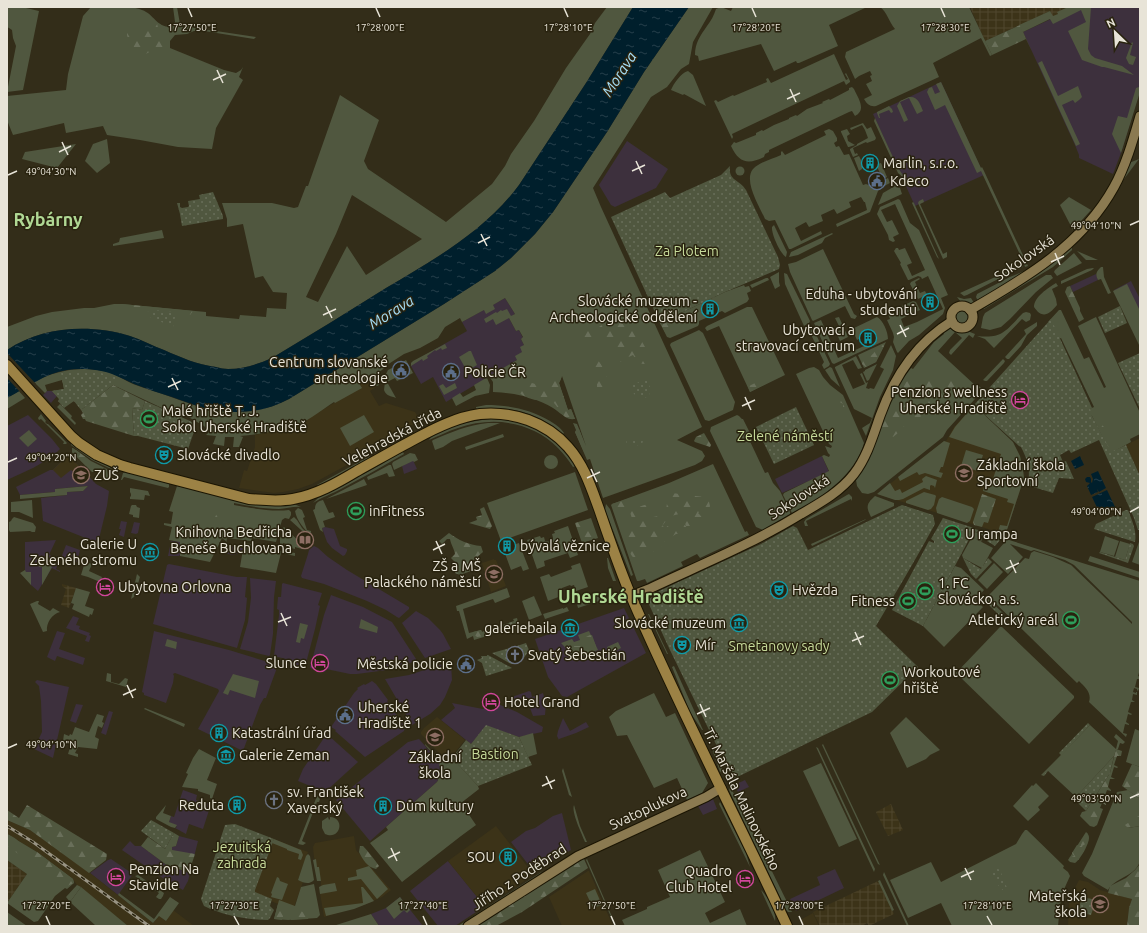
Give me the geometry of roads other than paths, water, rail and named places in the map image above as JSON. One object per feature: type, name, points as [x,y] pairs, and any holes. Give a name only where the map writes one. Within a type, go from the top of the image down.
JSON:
[{"type":"main road","name":"Sokolovská","points":[[631,596],[759,539],[837,491],[850,478],[862,460],[871,442],[888,395],[897,378],[913,354],[926,340],[952,321],[951,314],[954,309],[965,306],[970,310],[1027,276],[1070,243],[1089,223],[1107,198],[1120,174],[1129,152],[1140,116]]},
{"type":"main road","points":[[952,321],[954,325],[958,327],[963,328],[967,326],[972,318],[970,310]]},
{"type":"main road","name":"Velehradská třída","points":[[7,365],[71,436],[91,452],[120,465],[249,499],[274,501],[310,495],[328,487],[426,433],[454,420],[469,416],[495,413],[512,415],[532,421],[553,433],[579,462],[588,481],[631,596]]},
{"type":"main road","name":"Tř. Maršála Malinovského","points":[[631,596],[686,717],[787,926]]},
{"type":"main road","name":"Svatoplukova","points":[[586,852],[706,797],[721,788]]},
{"type":"main road","name":"Jiřího z Poděbrad","points":[[468,926],[544,876],[586,852]]},
{"type":"water","name":"Morava","points":[[633,7],[689,7],[644,72],[607,132],[553,212],[535,234],[511,258],[495,271],[444,304],[289,399],[268,408],[245,412],[211,410],[139,386],[107,372],[84,369],[67,370],[51,374],[7,398],[7,350],[36,336],[51,332],[83,329],[115,332],[130,336],[177,356],[209,366],[225,369],[245,367],[272,358],[441,255],[491,216],[519,185],[586,83]]},
{"type":"water","points":[[1080,456],[1084,465],[1075,469],[1071,461]]},
{"type":"water","points":[[1098,471],[1106,488],[1099,492],[1097,489],[1098,492],[1091,495],[1087,486],[1090,483],[1086,482],[1085,479],[1090,477],[1092,483],[1093,479],[1091,474]]},
{"type":"water","points":[[1107,490],[1116,509],[1101,516],[1092,497]]},
{"type":"railway","points":[[7,826],[33,842],[149,926]]},
{"type":"place","name":"Marlin, s.r.o.","points":[[870,163]]},
{"type":"place","name":"Kdeco","points":[[877,181]]},
{"type":"place","name":"Eduha - ubytování studentů","points":[[930,302]]},
{"type":"place","name":"Slovácké muzeum - Archeologické oddělení","points":[[710,309]]},
{"type":"place","name":"Ubytovací a stravovací centrum","points":[[868,338]]},
{"type":"place","name":"Centrum slovanské archeologie","points":[[401,370]]},
{"type":"place","name":"Policie ČR","points":[[451,372]]},
{"type":"place","name":"Penzion s wellness Uherské Hradiště","points":[[1020,400]]},
{"type":"place","name":"Malé hřiště T. J. Sokol Uherské Hradiště","points":[[149,419]]},
{"type":"place","name":"Slovácké divadlo","points":[[164,455]]},
{"type":"place","name":"Základní škola Sportovní","points":[[964,473]]},
{"type":"place","name":"ZUŠ","points":[[81,475]]},
{"type":"place","name":"inFitness","points":[[356,511]]},
{"type":"place","name":"U rampa","points":[[952,534]]},
{"type":"place","name":"Knihovna Bedřicha Beneše Buchlovana","points":[[305,540]]},
{"type":"place","name":"bývalá věznice","points":[[507,546]]},
{"type":"place","name":"Galerie U Zeleného stromu","points":[[150,552]]},
{"type":"place","name":"ZŠ a MŠ Palackého náměstí","points":[[494,574]]},
{"type":"place","name":"Ubytovna Orlovna","points":[[105,587]]},
{"type":"place","name":"Hvězda","points":[[779,590]]},
{"type":"place","name":"1. FC Slovácko, a.s.","points":[[925,591]]},
{"type":"place","name":"Fitness","points":[[908,601]]},
{"type":"place","name":"Atletický areál","points":[[1071,620]]},
{"type":"place","name":"Slovácké muzeum","points":[[739,623]]},
{"type":"place","name":"galeriebaila","points":[[570,628]]},
{"type":"place","name":"Mír","points":[[682,645]]},
{"type":"place","name":"Svatý Šebestián","points":[[515,655]]},
{"type":"place","name":"Slunce","points":[[320,663]]},
{"type":"place","name":"Městská policie","points":[[466,664]]},
{"type":"place","name":"Workoutové hřiště","points":[[890,680]]},
{"type":"place","name":"Hotel Grand","points":[[491,702]]},
{"type":"place","name":"Uherské Hradiště 1","points":[[345,715]]},
{"type":"place","name":"Katastrální úřad","points":[[219,733]]},
{"type":"place","name":"Základní škola","points":[[435,737]]},
{"type":"place","name":"Galerie Zeman","points":[[226,755]]},
{"type":"place","name":"sv. František Xaverský","points":[[274,800]]},
{"type":"place","name":"Reduta","points":[[237,805]]},
{"type":"place","name":"Dům kultury","points":[[383,806]]},
{"type":"place","name":"SOU","points":[[508,857]]},
{"type":"place","name":"Penzion Na Stavidle","points":[[116,877]]},
{"type":"place","name":"Quadro Club Hotel","points":[[745,879]]},
{"type":"place","name":"Mateřská škola","points":[[1100,904]]},
{"type":"district","name":"Rybárny","points":[[48,219]]},
{"type":"district","name":"Uherské Hradiště","points":[[631,596]]},
{"type":"park label","name":"Za Plotem","points":[[687,251]]},
{"type":"park label","name":"Zelené náměstí","points":[[785,436]]},
{"type":"park label","name":"Smetanovy sady","points":[[779,646]]},
{"type":"park label","name":"Bastion","points":[[495,754]]},
{"type":"park label","name":"Jezuitská zahrada","points":[[242,856]]}]
